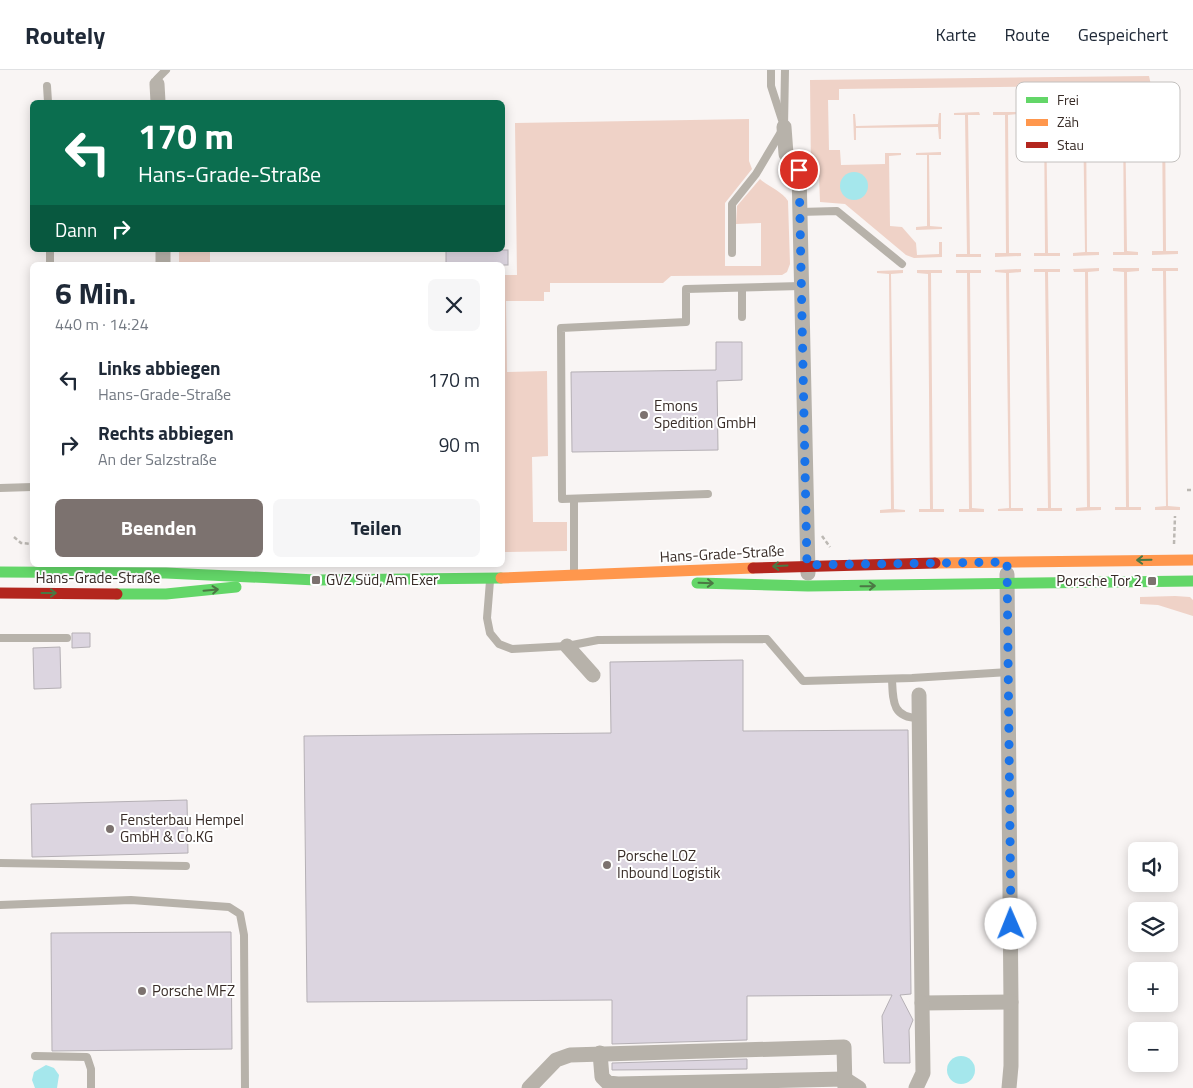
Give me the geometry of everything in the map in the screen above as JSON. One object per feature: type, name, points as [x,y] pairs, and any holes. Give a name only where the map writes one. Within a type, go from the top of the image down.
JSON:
[{"type":"street","points":[[157,78],[158,100]]},
{"type":"street","points":[[784,127],[786,154],[799,170],[808,586]]},
{"type":"street","name":"Hans-Grade-Straße","points":[[552,578],[807,565],[1193,560]]},
{"type":"street","points":[[1007,562],[1011,1002],[1009,1088]]},
{"type":"street","points":[[166,569],[166,594]]},
{"type":"street","name":"Hans-Grade-Straße","points":[[0,572],[166,569],[316,580]]},
{"type":"street","name":"Hans-Grade-Straße","points":[[0,593],[166,594],[316,580],[490,578],[552,578],[808,586],[1193,581]]},
{"type":"street","points":[[567,646],[593,675]]},
{"type":"street","points":[[916,1088],[923,1073],[919,695]]},
{"type":"street","points":[[922,1003],[1011,1002]]},
{"type":"street","points":[[528,1088],[556,1060],[570,1055],[844,1046],[845,1084]]},
{"type":"street","points":[[600,1053],[602,1077],[608,1082],[618,1084],[845,1084],[859,1088]]},
{"type":"lane","points":[[157,78],[166,70]]},
{"type":"lane","points":[[771,70],[771,86],[784,127]]},
{"type":"lane","points":[[732,253],[732,204],[756,174],[784,127],[785,70]]},
{"type":"lane","points":[[47,86],[48,100]]},
{"type":"lane","points":[[800,212],[837,211],[902,264]]},
{"type":"lane","points":[[708,494],[562,499],[561,328],[686,322],[686,289],[801,286]]},
{"type":"lane","points":[[742,288],[742,317]]},
{"type":"lane","points":[[0,488],[30,487]]},
{"type":"lane","points":[[574,499],[574,576]]},
{"type":"lane","points":[[490,578],[488,618],[490,633],[499,644],[512,649],[525,650],[567,646],[598,640],[767,639],[802,681],[892,679],[1009,672]]},
{"type":"lane","points":[[0,638],[67,638]]},
{"type":"lane","points":[[892,679],[893,700],[898,711],[908,718],[919,718]]},
{"type":"lane","points":[[0,863],[186,866]]},
{"type":"lane","points":[[0,905],[131,900],[229,907],[240,914],[244,935],[246,1088]]},
{"type":"lane","points":[[35,1056],[82,1055],[87,1057],[91,1069],[92,1088]]},
{"type":"path","points":[[1188,490],[1193,490]]},
{"type":"path","points":[[1174,548],[1175,516]]},
{"type":"path","points":[[14,537],[21,543],[30,544]]},
{"type":"shaded area","points":[[1149,76],[1150,82],[1016,82],[1016,87],[839,89],[839,100],[828,100],[829,150],[840,150],[841,165],[885,164],[885,153],[901,153],[901,155],[889,156],[890,226],[902,227],[916,243],[917,255],[939,254],[939,242],[942,242],[942,257],[914,258],[906,255],[845,204],[820,202],[819,175],[811,172],[810,80]]},
{"type":"shaded area","points":[[979,112],[980,115],[968,115],[970,254],[981,254],[981,257],[956,257],[956,254],[967,254],[965,115],[954,115],[954,113]]},
{"type":"shaded area","points":[[993,112],[1016,112],[1016,114],[1008,115],[1009,253],[1021,253],[1021,256],[995,257],[995,253],[1006,253],[1005,115],[993,115]]},
{"type":"shaded area","points":[[939,113],[941,113],[941,139],[939,139],[938,127],[856,128],[856,140],[854,140],[853,114],[855,114],[856,126],[938,124]]},
{"type":"shaded area","points":[[749,119],[749,161],[752,169],[725,203],[725,266],[761,266],[761,223],[736,224],[737,206],[760,179],[782,194],[788,201],[790,264],[787,272],[782,275],[671,276],[663,283],[550,283],[550,292],[544,292],[544,301],[506,301],[507,372],[547,371],[548,456],[532,457],[533,522],[567,522],[567,551],[505,552],[505,275],[517,275],[515,123]]},
{"type":"shaded area","points":[[941,152],[941,155],[929,155],[930,226],[942,227],[942,229],[916,230],[916,227],[927,226],[927,155],[916,155],[916,153]]},
{"type":"shaded area","points":[[1044,162],[1047,162],[1048,253],[1060,253],[1060,256],[1034,256],[1034,253],[1045,253]]},
{"type":"shaded area","points":[[1084,162],[1086,162],[1087,252],[1099,252],[1099,255],[1073,256],[1073,253],[1085,252]]},
{"type":"shaded area","points":[[1123,162],[1126,162],[1127,251],[1138,252],[1138,255],[1113,255],[1113,252],[1124,252]]},
{"type":"shaded area","points":[[1162,162],[1165,162],[1166,251],[1178,251],[1178,254],[1152,255],[1152,251],[1163,251]]},
{"type":"shaded area","points":[[179,252],[210,252],[210,262],[179,262]]},
{"type":"shaded area","points":[[1099,268],[1099,271],[1088,272],[1090,507],[1101,507],[1101,510],[1076,511],[1076,508],[1087,507],[1085,272],[1074,272],[1073,269]]},
{"type":"shaded area","points":[[1113,268],[1139,268],[1139,271],[1127,272],[1129,507],[1141,507],[1141,510],[1115,510],[1115,507],[1126,507],[1124,272],[1113,271]]},
{"type":"shaded area","points":[[1152,268],[1178,268],[1178,271],[1166,271],[1168,506],[1180,507],[1180,510],[1155,510],[1155,507],[1166,506],[1163,271],[1152,271]]},
{"type":"shaded area","points":[[1021,269],[1021,272],[1009,273],[1011,508],[1023,508],[1023,511],[998,511],[998,509],[1009,508],[1006,273],[995,272],[995,270]]},
{"type":"shaded area","points":[[1034,269],[1060,269],[1060,272],[1048,272],[1051,508],[1062,508],[1062,511],[1037,511],[1037,508],[1048,508],[1045,272],[1034,272]]},
{"type":"shaded area","points":[[903,270],[903,273],[891,274],[894,509],[905,510],[905,512],[880,513],[880,510],[891,509],[889,274],[877,273],[877,271]]},
{"type":"shaded area","points":[[917,270],[942,270],[942,273],[931,273],[933,509],[944,509],[944,512],[919,512],[919,509],[930,509],[928,274],[917,273]]},
{"type":"shaded area","points":[[956,270],[981,270],[981,273],[970,273],[972,508],[984,509],[984,512],[959,512],[959,509],[969,509],[967,273],[956,273]]},
{"type":"shaded area","points":[[1140,597],[1190,597],[1193,600],[1193,616],[1158,605],[1140,604]]},
{"type":"water","points":[[854,172],[864,176],[868,186],[864,196],[854,200],[844,196],[840,186],[844,176]]},
{"type":"water","points":[[961,1056],[971,1060],[975,1070],[971,1080],[961,1084],[951,1080],[947,1070],[951,1060]]},
{"type":"water","points":[[46,1065],[54,1068],[59,1075],[57,1088],[35,1088],[32,1080],[34,1072]]},
{"type":"building","points":[[505,250],[508,250],[508,265],[505,265],[505,262],[446,262],[446,252],[505,252]]},
{"type":"building","name":"Emons Spedition GmbH","points":[[716,342],[742,342],[742,380],[717,381],[718,450],[572,452],[571,372],[716,370]]},
{"type":"building","points":[[72,633],[90,633],[90,647],[72,648]]},
{"type":"building","points":[[60,647],[61,688],[34,689],[33,648]]},
{"type":"building","name":"Porsche LOZ Inbound Logistik","points":[[743,660],[743,731],[908,730],[911,994],[900,995],[913,1020],[909,1030],[910,1063],[884,1063],[882,1016],[892,995],[747,996],[747,1040],[612,1044],[612,1000],[307,1002],[304,736],[611,733],[610,662]]},
{"type":"building","name":"Fensterbau Hempel GmbH & Co.KG","points":[[187,800],[188,853],[32,857],[31,804]]},
{"type":"building","name":"Porsche MFZ","points":[[231,932],[232,1049],[52,1051],[51,933]]},
{"type":"building","points":[[747,1059],[747,1069],[612,1070],[612,1063]]},
{"type":"traffic: fast","points":[[0,572],[166,573],[316,580],[501,578]]},
{"type":"traffic: fast","points":[[697,583],[808,586],[1193,581]]},
{"type":"traffic: fast","points":[[117,594],[166,594],[236,587]]},
{"type":"traffic: slow","points":[[935,563],[1193,560]]},
{"type":"traffic: slow","points":[[501,578],[753,568]]},
{"type":"traffic: jam","points":[[753,568],[935,563]]},
{"type":"traffic: jam","points":[[0,593],[117,594]]},
{"type":"place","name":"Emons Spedition GmbH","points":[[644,415]]},
{"type":"place","name":"GVZ Süd, Am Exer","points":[[316,580]]},
{"type":"place","name":"Porsche Tor 2","points":[[1152,581]]},
{"type":"place","name":"Fensterbau Hempel GmbH & Co.KG","points":[[110,829]]},
{"type":"place","name":"Porsche LOZ Inbound Logistik","points":[[607,865]]},
{"type":"place","name":"Porsche MFZ","points":[[142,991]]},
{"type":"route","points":[[799,170],[807,565],[1007,562],[1011,924]]}]
